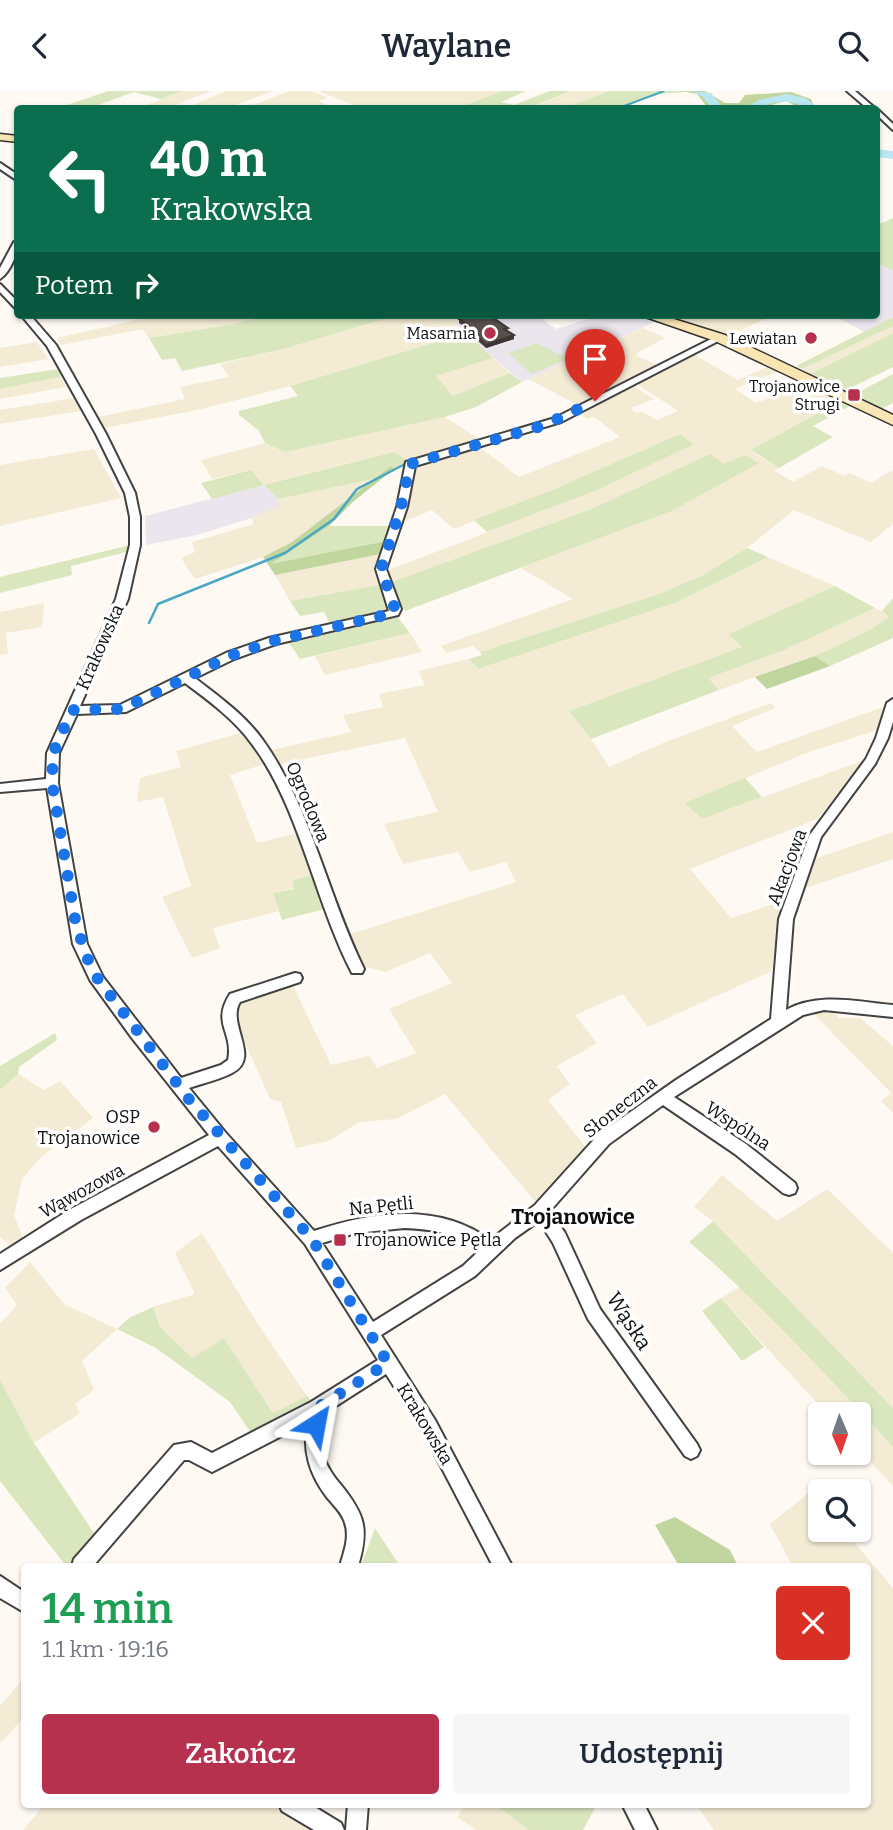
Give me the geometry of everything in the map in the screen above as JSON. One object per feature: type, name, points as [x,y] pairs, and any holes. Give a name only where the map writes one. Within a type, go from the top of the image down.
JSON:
[{"type":"main road","points":[[660,319],[720,338],[893,421]]},
{"type":"street","points":[[851,91],[869,105]]},
{"type":"street","points":[[880,115],[893,128]]},
{"type":"street","points":[[0,165],[14,176]]},
{"type":"street","points":[[0,276],[14,250]]},
{"type":"street","points":[[0,287],[14,303]]},
{"type":"street","name":"Krakowska","points":[[30,319],[38,326],[57,356],[119,468],[130,492],[135,517],[135,545],[122,599],[53,753],[52,783],[76,925],[92,971],[137,1034],[220,1137],[312,1239],[429,1426],[501,1563]]},
{"type":"street","points":[[72,710],[122,709],[230,656],[273,641],[394,613],[381,569],[401,507],[410,464],[558,420],[720,338]]},
{"type":"street","name":"Ogrodowa","points":[[186,677],[237,718],[273,768],[308,849],[341,941],[357,969]]},
{"type":"street","name":"Akacjowa","points":[[778,1022],[786,919],[815,836],[870,761],[882,737],[893,703]]},
{"type":"street","points":[[0,788],[52,783]]},
{"type":"street","points":[[180,1085],[226,1069],[235,1063],[237,1051],[229,1028],[228,1011],[235,998],[295,978]]},
{"type":"street","name":"Słoneczna","points":[[369,1333],[453,1282],[541,1210],[604,1139],[681,1084],[778,1022],[799,1010],[824,1004],[893,1010]]},
{"type":"street","name":"Wspólna","points":[[664,1098],[682,1114],[710,1128],[760,1163],[789,1188]]},
{"type":"street","name":"Wąwozowa","points":[[0,1263],[75,1215],[220,1137]]},
{"type":"street","name":"Wąska","points":[[541,1210],[559,1238],[594,1314],[691,1450]]},
{"type":"street","name":"Na Pętli","points":[[312,1239],[371,1224],[418,1219],[482,1241],[491,1249]]},
{"type":"street","points":[[84,1563],[180,1451],[191,1451],[212,1463],[317,1408],[388,1363]]},
{"type":"street","points":[[317,1408],[313,1445],[316,1461],[323,1476],[352,1511],[356,1529],[350,1563]]},
{"type":"street","points":[[0,1585],[21,1601]]},
{"type":"street","points":[[296,1808],[334,1830]]},
{"type":"street","points":[[356,1830],[358,1808]]},
{"type":"street","points":[[634,1808],[647,1830]]},
{"type":"shaded area","points":[[182,91],[211,91],[176,105],[147,105]]},
{"type":"shaded area","points":[[226,91],[273,91],[236,105],[193,105]]},
{"type":"shaded area","points":[[289,91],[313,91],[327,98],[319,101],[327,105],[253,105]]},
{"type":"shaded area","points":[[318,91],[502,91],[469,105],[354,105]]},
{"type":"shaded area","points":[[571,91],[609,91],[573,105],[538,105]]},
{"type":"shaded area","points":[[880,265],[893,271],[893,317],[864,332],[838,319],[880,319]]},
{"type":"shaded area","points":[[140,319],[253,319],[149,338],[143,329],[61,345],[57,338]]},
{"type":"shaded area","points":[[385,319],[466,319],[454,323],[466,333],[290,386],[202,409],[104,428],[98,417],[185,399],[180,387],[229,377],[220,364],[280,350]]},
{"type":"shaded area","points":[[466,319],[542,319],[556,329],[588,319],[644,319],[655,322],[522,382],[453,323]]},
{"type":"shaded area","points":[[672,319],[765,319],[728,336]]},
{"type":"shaded area","points":[[893,326],[893,333],[810,374],[802,369]]},
{"type":"shaded area","points":[[643,328],[665,338],[637,353],[637,356],[660,366],[580,406],[528,379]]},
{"type":"shaded area","points":[[37,342],[48,359],[0,367],[0,348]]},
{"type":"shaded area","points":[[693,354],[738,380],[769,366],[778,371],[735,389],[756,403],[808,384],[842,400],[751,451],[779,468],[775,471],[793,482],[822,466],[845,476],[850,473],[871,483],[893,470],[893,524],[871,542],[794,510],[747,548],[703,575],[659,594],[480,652],[473,646],[446,653],[441,646],[573,599],[521,568],[672,511],[758,463],[744,455],[724,465],[710,454],[591,509],[389,583],[386,571],[595,491],[693,443],[680,434],[454,529],[432,510],[400,523],[414,466],[477,445],[519,477],[620,437],[594,417],[588,419],[578,413],[627,386],[633,386],[654,399],[631,408],[634,412],[642,412],[657,420],[678,411],[634,382]]},
{"type":"shaded area","points":[[493,358],[510,373],[453,396],[436,376]]},
{"type":"shaded area","points":[[61,377],[66,387],[0,399],[0,389]]},
{"type":"shaded area","points":[[74,398],[81,411],[0,424],[0,410]]},
{"type":"shaded area","points":[[445,417],[481,440],[409,461],[394,452],[264,485],[251,470],[212,479],[201,460],[265,443],[285,452]]},
{"type":"shaded area","points":[[94,449],[121,498],[0,526],[0,465]]},
{"type":"shaded area","points":[[374,479],[292,542],[263,557],[195,579],[181,558],[195,552],[192,542],[254,524],[251,518],[279,506],[278,499]]},
{"type":"shaded area","points":[[264,485],[278,499],[279,506],[271,512],[197,535],[146,545],[145,516]]},
{"type":"shaded area","points":[[381,554],[379,564],[384,584],[290,601],[275,575]]},
{"type":"shaded area","points":[[768,557],[835,586],[730,634],[743,647],[569,711],[609,767],[663,743],[771,703],[775,708],[732,726],[757,752],[883,707],[878,730],[806,753],[686,803],[702,819],[865,760],[817,819],[690,869],[731,918],[786,900],[780,919],[772,971],[648,1027],[623,994],[575,1015],[597,1043],[557,1066],[570,1084],[548,1100],[587,1149],[537,1204],[445,1094],[396,1119],[360,1122],[329,1141],[296,1148],[281,1102],[270,1099],[239,1029],[237,1005],[293,986],[331,1065],[369,1056],[377,1068],[416,1053],[389,1009],[452,983],[430,953],[386,972],[358,965],[344,936],[516,882],[506,862],[470,872],[458,852],[403,864],[384,824],[438,812],[405,738],[275,765],[267,751],[351,732],[343,715],[383,707],[379,694],[425,685],[418,671],[469,659],[478,669],[675,603]]},
{"type":"shaded area","points":[[44,603],[42,627],[6,633],[8,654],[0,655],[0,612]]},
{"type":"shaded area","points":[[875,608],[890,616],[864,633],[815,656],[719,690],[707,678],[782,651]]},
{"type":"shaded area","points":[[410,633],[422,652],[325,675],[315,656]]},
{"type":"shaded area","points":[[244,732],[265,764],[230,775],[257,843],[298,833],[314,875],[295,888],[273,893],[279,911],[213,928],[220,948],[192,958],[162,897],[191,886],[163,797],[137,802],[140,778],[181,767],[176,751]]},
{"type":"shaded area","points":[[893,832],[893,859],[802,889],[811,860]]},
{"type":"shaded area","points":[[828,1007],[839,1018],[860,1018],[893,1046],[893,1113],[881,1101],[891,1093],[812,1012]]},
{"type":"shaded area","points":[[18,1074],[44,1090],[60,1081],[93,1118],[40,1158],[22,1179],[14,1215],[24,1241],[14,1248],[0,1237],[0,1090]]},
{"type":"shaded area","points":[[722,1175],[777,1221],[827,1189],[893,1253],[893,1408],[713,1221],[694,1207]]},
{"type":"shaded area","points":[[202,1233],[257,1323],[307,1396],[273,1413],[224,1338],[192,1359],[160,1327],[153,1307],[195,1294],[175,1253]]},
{"type":"shaded area","points":[[30,1262],[64,1304],[117,1329],[82,1361],[94,1390],[75,1404],[80,1413],[34,1443],[0,1380],[0,1324],[17,1305],[5,1288]]},
{"type":"shaded area","points":[[741,1286],[852,1402],[816,1402],[721,1298]]},
{"type":"shaded area","points":[[872,1424],[893,1447],[893,1486],[872,1463]]},
{"type":"shaded area","points":[[808,1493],[808,1542],[854,1542],[893,1588],[893,1830],[714,1830],[699,1808],[871,1808],[871,1563],[791,1563],[770,1524]]},
{"type":"shaded area","points":[[21,1682],[21,1720],[0,1744],[0,1706]]},
{"type":"shaded area","points":[[42,1808],[286,1808],[323,1830],[23,1830]]},
{"type":"shaded area","points":[[463,1808],[499,1808],[529,1830],[476,1830],[457,1817]]},
{"type":"green space","points":[[108,91],[182,91],[161,99],[134,92],[98,105],[67,105]]},
{"type":"green space","points":[[502,91],[526,91],[501,102],[514,105],[467,105]]},
{"type":"green space","points":[[550,91],[571,91],[536,105],[514,105]]},
{"type":"green space","points":[[609,91],[686,92],[660,94],[626,105],[573,105]]},
{"type":"green space","points":[[682,91],[705,91],[725,103],[739,103],[745,95],[791,92],[811,99],[814,105],[794,105],[786,101],[771,105],[706,105],[697,94]]},
{"type":"green space","points":[[893,218],[893,271],[880,265],[880,224]]},
{"type":"green space","points":[[893,317],[893,326],[802,369],[796,366]]},
{"type":"green space","points":[[253,319],[385,319],[280,350],[182,371],[175,358],[162,360],[149,338]]},
{"type":"green space","points":[[466,333],[493,358],[436,376],[453,396],[510,373],[522,382],[476,407],[445,417],[285,452],[265,443],[259,431],[239,415],[239,411],[298,396],[290,386]]},
{"type":"green space","points":[[893,333],[893,367],[846,390],[810,374]]},
{"type":"green space","points":[[537,343],[568,359],[532,374],[508,353]]},
{"type":"green space","points":[[58,369],[61,377],[0,389],[0,378]]},
{"type":"green space","points":[[893,374],[893,403],[881,409],[855,394]]},
{"type":"green space","points":[[842,400],[852,405],[813,426],[833,437],[779,468],[751,450]]},
{"type":"green space","points":[[680,434],[694,444],[595,491],[487,532],[474,520],[552,490]]},
{"type":"green space","points":[[394,452],[409,461],[394,469],[390,467],[374,479],[278,499],[264,485]]},
{"type":"green space","points":[[710,454],[724,464],[745,455],[759,463],[672,511],[405,611],[389,583],[591,509]]},
{"type":"green space","points":[[391,466],[394,469],[354,501],[329,526],[271,564],[386,541],[381,554],[275,575],[263,557],[292,542]]},
{"type":"green space","points":[[251,470],[264,485],[212,499],[201,483]]},
{"type":"green space","points":[[329,526],[392,526],[386,541],[269,565]]},
{"type":"green space","points":[[130,545],[130,551],[71,566],[72,575],[0,593],[0,577]]},
{"type":"green space","points":[[747,548],[768,557],[675,603],[478,669],[469,659],[482,655],[480,652],[659,594],[703,575]]},
{"type":"green space","points":[[384,584],[392,608],[387,613],[331,626],[324,612],[300,616],[290,601]]},
{"type":"green space","points":[[835,586],[875,608],[782,651],[708,678],[719,690],[591,739],[569,711],[742,647],[729,634]]},
{"type":"green space","points":[[893,598],[893,638],[830,666],[815,656],[864,633],[889,617],[882,611]]},
{"type":"green space","points":[[396,615],[410,633],[300,659],[287,640]]},
{"type":"green space","points":[[815,656],[830,666],[767,689],[755,677]]},
{"type":"green space","points":[[745,778],[762,797],[702,819],[685,803]]},
{"type":"green space","points":[[314,875],[325,909],[282,920],[273,893],[294,889],[293,880]]},
{"type":"green space","points":[[55,1033],[57,1040],[19,1067],[18,1074],[0,1090],[0,1066]]},
{"type":"green space","points":[[713,1221],[893,1408],[893,1447],[872,1425],[872,1402],[851,1402],[769,1316],[689,1242]]},
{"type":"green space","points":[[721,1298],[764,1347],[742,1361],[702,1311]]},
{"type":"green space","points":[[153,1307],[160,1327],[192,1358],[224,1338],[273,1413],[307,1396],[315,1404],[253,1436],[230,1402],[156,1348],[117,1329],[129,1318]]},
{"type":"green space","points":[[0,1380],[34,1443],[98,1539],[77,1563],[64,1563],[0,1481]]},
{"type":"green space","points":[[675,1517],[730,1550],[736,1563],[677,1563],[655,1525]]},
{"type":"green space","points":[[375,1528],[398,1563],[362,1563]]},
{"type":"green space","points":[[499,1808],[595,1808],[583,1830],[529,1830]]},
{"type":"building","name":"Masarnia","points":[[459,319],[495,319],[514,335],[486,345],[472,332],[476,331]]},
{"type":"waterway","points":[[627,105],[664,91]]},
{"type":"waterway","points":[[697,91],[707,95],[716,105]]},
{"type":"waterway","points":[[756,105],[787,97],[808,105]]},
{"type":"waterway","points":[[880,153],[893,155]]},
{"type":"waterway","points":[[649,319],[659,322]]},
{"type":"waterway","points":[[446,450],[457,447]]},
{"type":"waterway","points":[[431,455],[439,452]]},
{"type":"waterway","points":[[149,623],[158,604],[285,553],[334,519],[357,489],[407,463]]},
{"type":"place","name":"Masarnia","points":[[490,333]]},
{"type":"place","name":"Lewiatan","points":[[811,338]]},
{"type":"place","name":"Trojanowice Strugi","points":[[854,395]]},
{"type":"place","name":"OSP Trojanowice","points":[[154,1127]]},
{"type":"place","name":"Trojanowice Pętla","points":[[340,1240]]},
{"type":"district","name":"Trojanowice","points":[[573,1217]]},
{"type":"route","points":[[316,1424],[317,1408],[388,1363],[312,1239],[220,1137],[137,1034],[92,971],[80,944],[76,925],[52,783],[53,753],[72,710],[122,709],[230,656],[273,641],[394,613],[381,569],[401,507],[410,464],[545,425],[595,401]]}]
